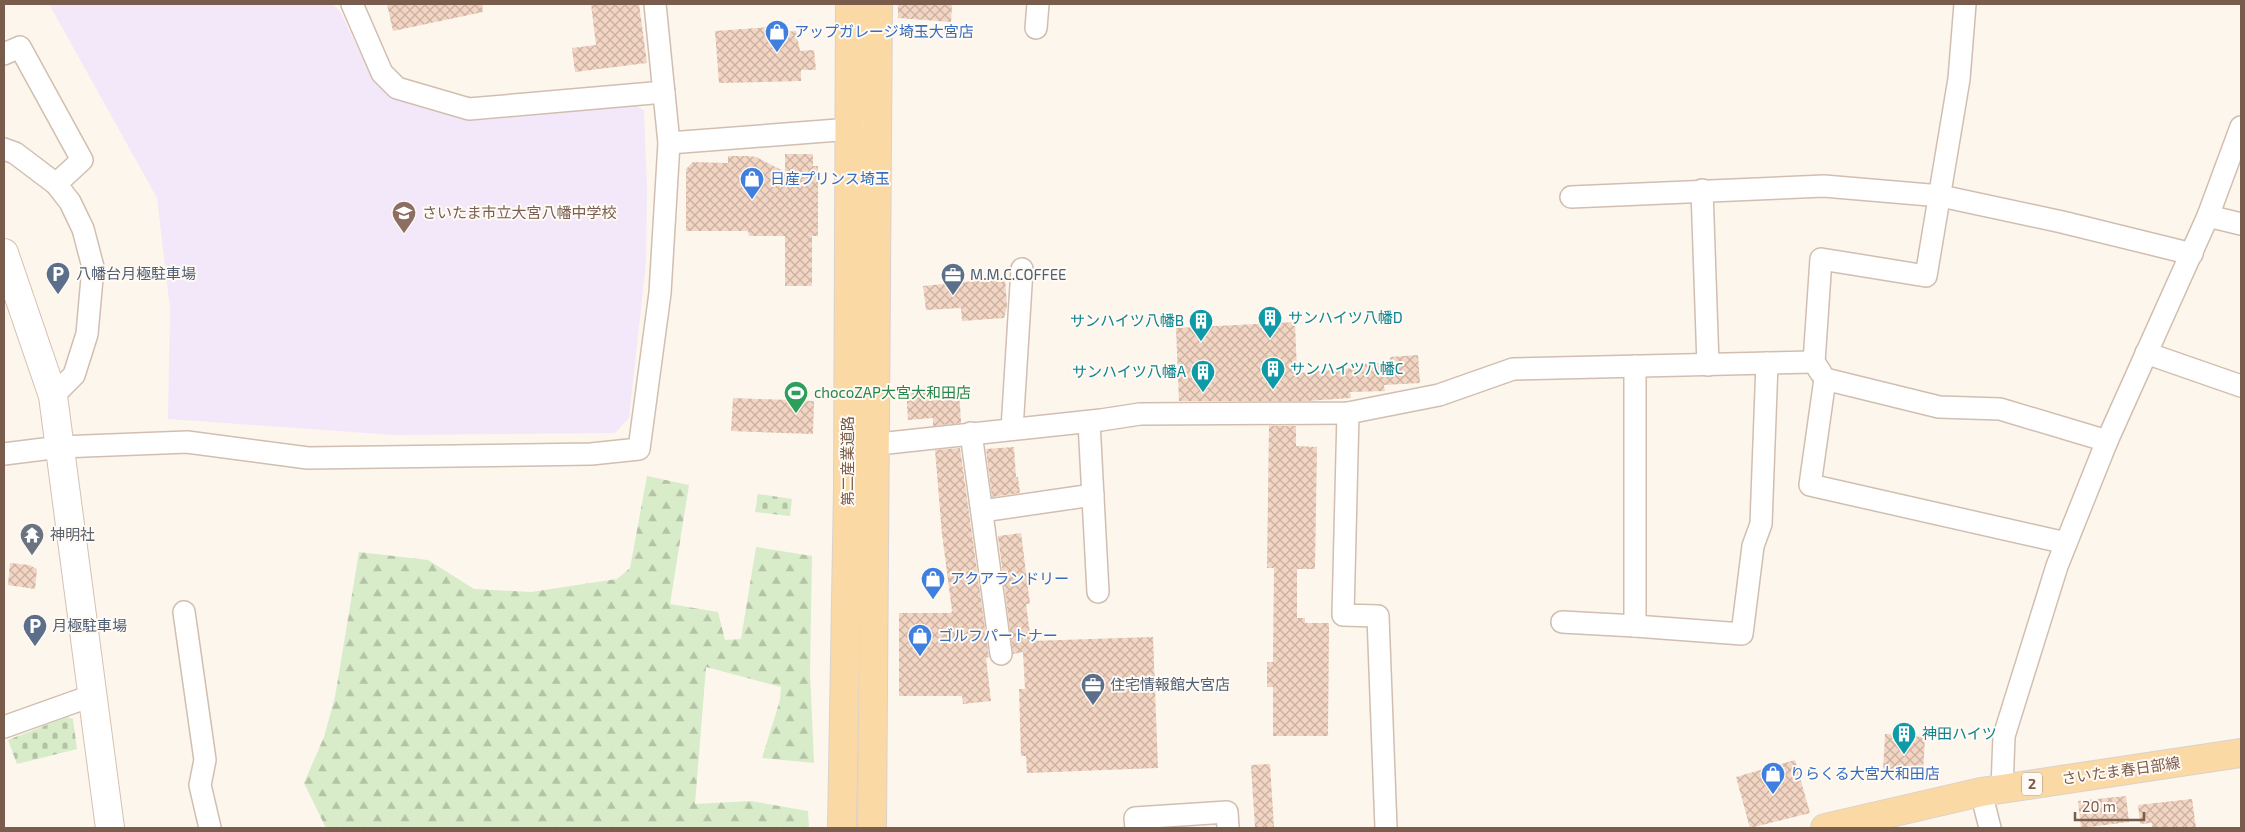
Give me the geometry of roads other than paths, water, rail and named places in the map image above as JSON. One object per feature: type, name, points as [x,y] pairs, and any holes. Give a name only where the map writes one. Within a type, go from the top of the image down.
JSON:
[{"type":"main road","name":"第二産業道路","points":[[850,4],[864,127],[874,445],[872,828]]},
{"type":"main road","name":"第二産業道路","points":[[842,828],[848,446],[864,127],[878,4]]},
{"type":"main road","name":"さいたま春日部線","points":[[1825,828],[1992,790],[2241,752]]},
{"type":"street","points":[[352,4],[382,73],[397,88],[470,109],[664,92]]},
{"type":"street","points":[[4,454],[60,447],[188,442],[308,458],[591,454],[639,450],[660,293],[669,143],[655,4]]},
{"type":"street","points":[[1036,28],[1038,4]]},
{"type":"street","points":[[1965,4],[1959,79],[1926,276],[1821,260],[1820,370],[1810,485],[2066,543]]},
{"type":"street","points":[[4,54],[20,47],[82,160],[56,184]]},
{"type":"street","points":[[669,143],[864,127]]},
{"type":"street","points":[[1990,828],[1992,790],[2004,736],[2038,622],[2066,543],[2106,441],[2208,216],[2241,127]]},
{"type":"street","points":[[4,149],[15,153],[56,184],[70,202],[83,229],[93,267],[87,334],[74,375],[53,396]]},
{"type":"street","points":[[1570,196],[1824,186],[1940,196],[2062,222],[2192,254]]},
{"type":"street","points":[[1702,190],[1708,364]]},
{"type":"street","points":[[2208,216],[2241,224]]},
{"type":"street","points":[[4,253],[53,396],[91,696],[110,828]]},
{"type":"street","points":[[1012,429],[1022,269]]},
{"type":"street","points":[[2146,353],[2241,386]]},
{"type":"street","points":[[848,446],[874,445],[971,433],[1089,422],[1140,414],[1348,413],[1439,395],[1513,369],[1767,363],[1820,370],[1939,407],[2000,410],[2106,441]]},
{"type":"street","points":[[1562,622],[1742,634],[1753,546],[1762,524],[1767,363]]},
{"type":"street","points":[[1635,366],[1635,626]]},
{"type":"street","points":[[1348,413],[1343,615],[1378,616],[1386,828]]},
{"type":"street","points":[[1089,422],[1098,592]]},
{"type":"street","points":[[971,433],[1000,654]]},
{"type":"street","points":[[982,511],[1093,495]]},
{"type":"street","points":[[184,612],[205,760],[200,784],[210,828]]},
{"type":"street","points":[[4,727],[91,696]]},
{"type":"street","points":[[1136,828],[1135,818],[1228,812],[1228,828]]},
{"type":"place","name":"アップガレージ埼玉大宮店","points":[[777,53]]},
{"type":"place","name":"日産プリンス埼玉","points":[[752,200]]},
{"type":"place","name":"さいたま市立大宮八幡中学校","points":[[404,234]]},
{"type":"place","name":"八幡台月極駐車場","points":[[58,295]]},
{"type":"place","name":"M.M.C.COFFEE","points":[[953,296]]},
{"type":"place","name":"サンハイツ八幡D","points":[[1270,339]]},
{"type":"place","name":"サンハイツ八幡B","points":[[1201,342]]},
{"type":"place","name":"サンハイツ八幡C","points":[[1273,390]]},
{"type":"place","name":"サンハイツ八幡A","points":[[1203,393]]},
{"type":"place","name":"chocoZAP大宮大和田店","points":[[796,414]]},
{"type":"place","name":"神明社","points":[[32,556]]},
{"type":"place","name":"アクアランドリー","points":[[933,600]]},
{"type":"place","name":"月極駐車場","points":[[35,647]]},
{"type":"place","name":"ゴルフパートナー","points":[[920,657]]},
{"type":"place","name":"住宅情報館大宮店","points":[[1093,706]]},
{"type":"place","name":"神田ハイツ","points":[[1904,755]]},
{"type":"place","name":"りらくる大宮大和田店","points":[[1773,795]]}]
